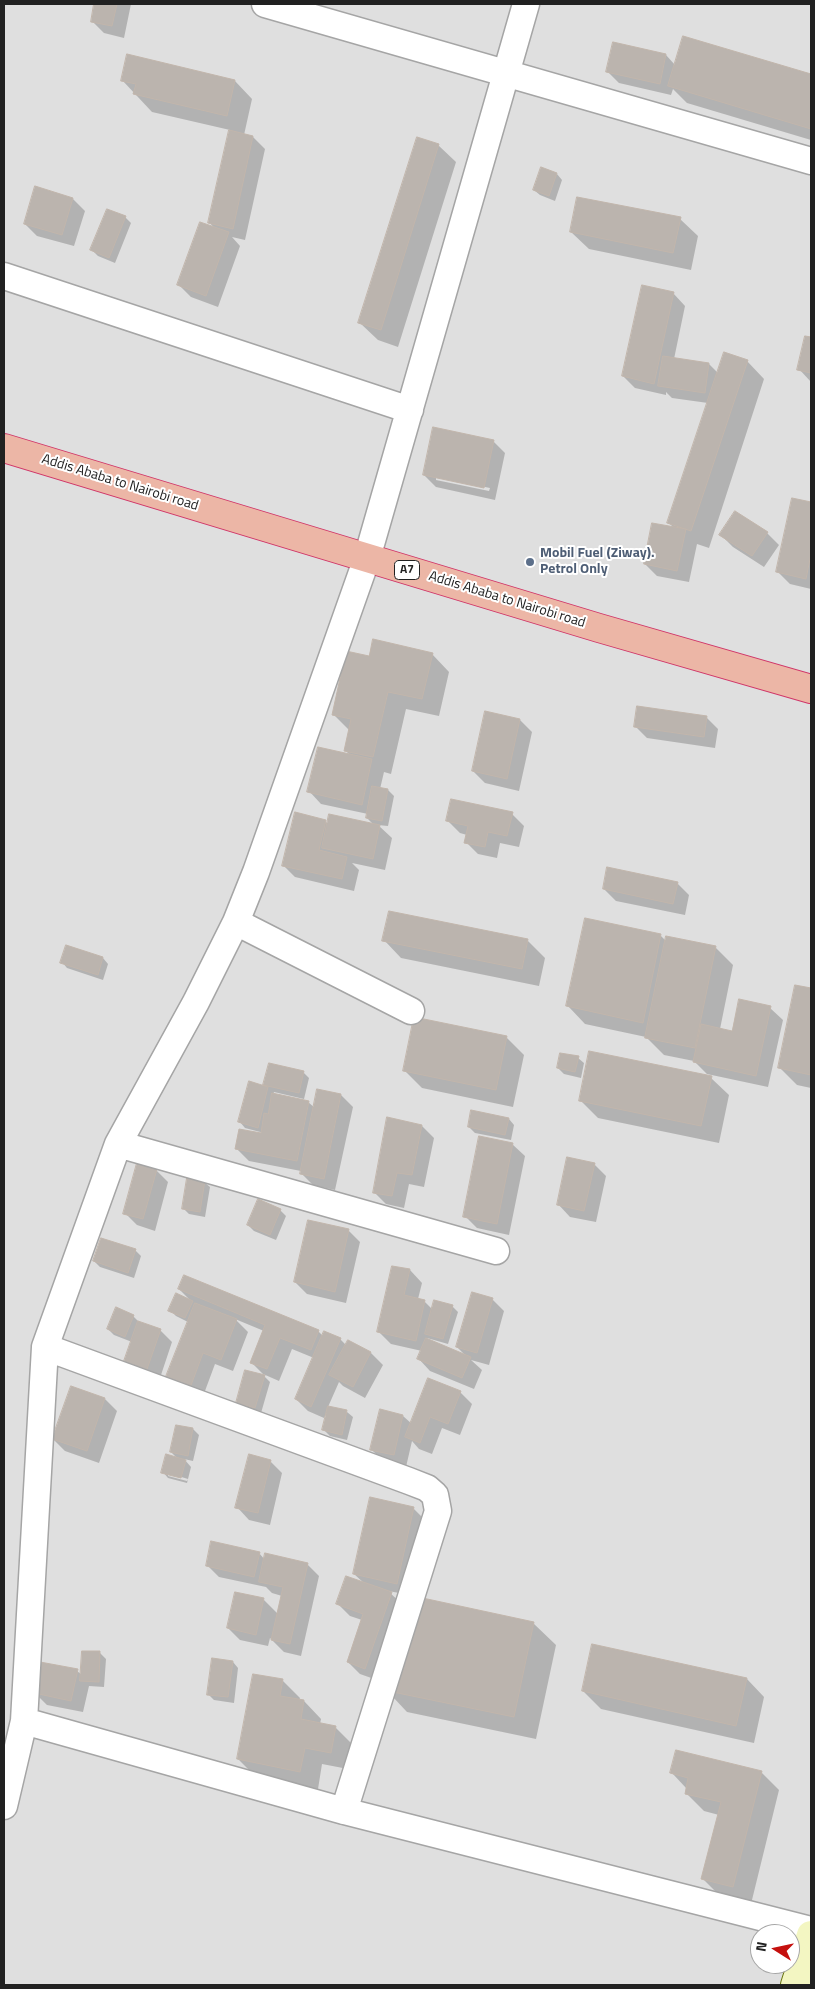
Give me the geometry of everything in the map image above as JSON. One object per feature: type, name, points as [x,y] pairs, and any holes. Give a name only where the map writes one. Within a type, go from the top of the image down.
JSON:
[{"type":"highway","name":"Addis Ababa to Nairobi road","points":[[4,448],[599,628],[811,688]]},
{"type":"main road","points":[[795,1985],[811,1935]]},
{"type":"street","points":[[265,4],[811,161]]},
{"type":"street","points":[[4,1806],[24,1721],[45,1347],[118,1144],[196,1002],[236,922],[256,872],[368,558],[526,4]]},
{"type":"street","points":[[4,276],[410,410]]},
{"type":"street","points":[[236,922],[411,1011]]},
{"type":"street","points":[[118,1144],[496,1251]]},
{"type":"street","points":[[45,1347],[409,1481],[427,1488],[435,1495],[438,1511],[344,1811]]},
{"type":"street","points":[[24,1721],[344,1811],[811,1930]]},
{"type":"shaded area","points":[[4,4],[811,4],[811,1985],[4,1985]]},
{"type":"building","points":[[94,4],[117,4],[112,26],[91,22]]},
{"type":"building","points":[[683,36],[811,74],[811,129],[668,86]]},
{"type":"building","points":[[613,42],[666,54],[660,84],[606,72]]},
{"type":"building","points":[[127,54],[235,80],[227,116],[133,94],[136,84],[121,81]]},
{"type":"building","points":[[229,130],[253,136],[233,229],[208,223]]},
{"type":"building","points":[[417,137],[439,144],[381,330],[358,323]]},
{"type":"building","points":[[541,167],[557,173],[549,196],[533,190]]},
{"type":"building","points":[[35,186],[73,198],[62,235],[24,224]]},
{"type":"building","points":[[577,197],[681,217],[673,253],[570,232]]},
{"type":"building","points":[[107,209],[126,216],[109,258],[90,250]]},
{"type":"building","points":[[200,222],[229,232],[206,296],[177,285]]},
{"type":"building","points":[[642,285],[674,292],[654,384],[622,376]]},
{"type":"building","points":[[805,336],[811,337],[811,373],[797,370]]},
{"type":"building","points":[[724,352],[748,360],[691,531],[667,523]]},
{"type":"building","points":[[663,356],[709,363],[705,393],[658,386]]},
{"type":"building","points":[[433,427],[494,440],[484,488],[423,475]]},
{"type":"building","points":[[792,498],[811,502],[811,554],[806,579],[776,572]]},
{"type":"building","points":[[735,511],[768,532],[752,556],[719,535]]},
{"type":"building","points":[[652,523],[686,529],[677,571],[644,564]]},
{"type":"building","points":[[373,639],[433,653],[422,699],[388,692],[373,757],[344,751],[351,719],[332,715],[346,651],[369,656]]},
{"type":"building","points":[[637,706],[707,716],[704,737],[634,727]]},
{"type":"building","points":[[485,711],[520,719],[507,779],[472,771]]},
{"type":"building","points":[[318,747],[372,759],[362,805],[307,792]]},
{"type":"building","points":[[372,786],[388,789],[382,821],[366,818]]},
{"type":"building","points":[[451,799],[513,812],[507,836],[488,832],[485,847],[464,843],[468,826],[446,821]]},
{"type":"building","points":[[295,812],[326,820],[319,850],[347,857],[342,879],[282,866]]},
{"type":"building","points":[[329,814],[380,825],[373,859],[322,848]]},
{"type":"building","points":[[607,867],[678,882],[673,904],[603,889]]},
{"type":"building","points":[[389,911],[528,939],[522,969],[382,941]]},
{"type":"building","points":[[585,918],[661,934],[643,1023],[566,1006]]},
{"type":"building","points":[[666,936],[716,946],[695,1048],[645,1038]]},
{"type":"building","points":[[66,945],[103,957],[98,975],[60,963]]},
{"type":"building","points":[[795,985],[811,988],[811,1075],[778,1068]]},
{"type":"building","points":[[739,999],[771,1006],[756,1076],[693,1062],[701,1024],[732,1031]]},
{"type":"building","points":[[414,1017],[507,1036],[496,1090],[403,1071]]},
{"type":"building","points":[[589,1051],[712,1076],[701,1126],[579,1101]]},
{"type":"building","points":[[560,1053],[579,1056],[575,1072],[557,1068]]},
{"type":"building","points":[[269,1063],[304,1071],[299,1093],[263,1085]]},
{"type":"building","points":[[249,1081],[268,1087],[258,1128],[238,1122]]},
{"type":"building","points":[[317,1089],[341,1094],[324,1179],[300,1174]]},
{"type":"building","points":[[272,1093],[309,1101],[297,1161],[235,1149],[239,1129],[261,1133],[264,1113],[268,1114]]},
{"type":"building","points":[[471,1110],[509,1118],[505,1135],[468,1127]]},
{"type":"building","points":[[387,1117],[422,1125],[412,1175],[397,1173],[392,1196],[373,1193]]},
{"type":"building","points":[[479,1136],[513,1143],[497,1224],[463,1217]]},
{"type":"building","points":[[567,1157],[595,1163],[584,1211],[557,1205]]},
{"type":"building","points":[[137,1163],[157,1169],[143,1219],[123,1214]]},
{"type":"building","points":[[187,1178],[205,1180],[200,1212],[182,1209]]},
{"type":"building","points":[[258,1199],[281,1209],[270,1235],[247,1225]]},
{"type":"building","points":[[308,1220],[349,1229],[335,1292],[294,1282]]},
{"type":"building","points":[[101,1238],[136,1249],[128,1273],[93,1261]]},
{"type":"building","points":[[392,1266],[410,1269],[404,1295],[425,1300],[416,1341],[377,1332]]},
{"type":"building","points":[[184,1275],[319,1330],[311,1350],[280,1338],[267,1369],[250,1363],[265,1325],[178,1289]]},
{"type":"building","points":[[472,1292],[493,1298],[477,1353],[456,1347]]},
{"type":"building","points":[[176,1293],[193,1301],[185,1318],[168,1311]]},
{"type":"building","points":[[434,1300],[453,1305],[443,1339],[425,1334]]},
{"type":"building","points":[[195,1303],[237,1319],[221,1360],[203,1353],[190,1388],[165,1379]]},
{"type":"building","points":[[116,1307],[134,1315],[125,1337],[107,1329]]},
{"type":"building","points":[[138,1321],[161,1329],[146,1372],[123,1364]]},
{"type":"building","points":[[324,1331],[341,1338],[311,1407],[295,1399]]},
{"type":"building","points":[[426,1338],[471,1357],[462,1378],[417,1359]]},
{"type":"building","points":[[348,1340],[371,1352],[353,1387],[329,1375]]},
{"type":"building","points":[[245,1370],[265,1375],[255,1408],[236,1403]]},
{"type":"building","points":[[428,1378],[461,1391],[448,1424],[430,1417],[420,1443],[405,1437]]},
{"type":"building","points":[[71,1386],[105,1398],[87,1451],[52,1439]]},
{"type":"building","points":[[328,1406],[347,1410],[342,1435],[322,1430]]},
{"type":"building","points":[[380,1409],[403,1415],[394,1455],[370,1450]]},
{"type":"building","points":[[176,1425],[193,1428],[188,1456],[170,1452]]},
{"type":"building","points":[[166,1454],[186,1460],[181,1478],[161,1473]]},
{"type":"building","points":[[249,1454],[271,1460],[258,1513],[235,1508]]},
{"type":"building","points":[[370,1497],[414,1507],[397,1584],[353,1574]]},
{"type":"building","points":[[211,1541],[260,1552],[254,1577],[206,1566]]},
{"type":"building","points":[[265,1553],[308,1563],[290,1644],[271,1640],[283,1587],[259,1582]]},
{"type":"building","points":[[346,1576],[392,1592],[365,1669],[347,1662],[363,1614],[336,1604]]},
{"type":"building","points":[[235,1592],[264,1598],[256,1635],[227,1628]]},
{"type":"building","points":[[404,1594],[534,1622],[514,1717],[383,1690]]},
{"type":"building","points":[[592,1644],[747,1678],[736,1726],[582,1691]]},
{"type":"building","points":[[82,1651],[100,1651],[99,1682],[80,1681]]},
{"type":"building","points":[[212,1658],[233,1661],[228,1697],[207,1695]]},
{"type":"building","points":[[40,1662],[78,1669],[71,1701],[34,1693]]},
{"type":"building","points":[[253,1674],[283,1679],[280,1696],[304,1700],[301,1719],[336,1726],[331,1753],[305,1748],[300,1772],[237,1759]]},
{"type":"building","points":[[676,1750],[762,1771],[733,1887],[701,1879],[721,1802],[685,1794],[688,1778],[670,1773]]},
{"type":"place","name":"Mobil Fuel (Ziway). Petrol Only","points":[[530,562]]}]
